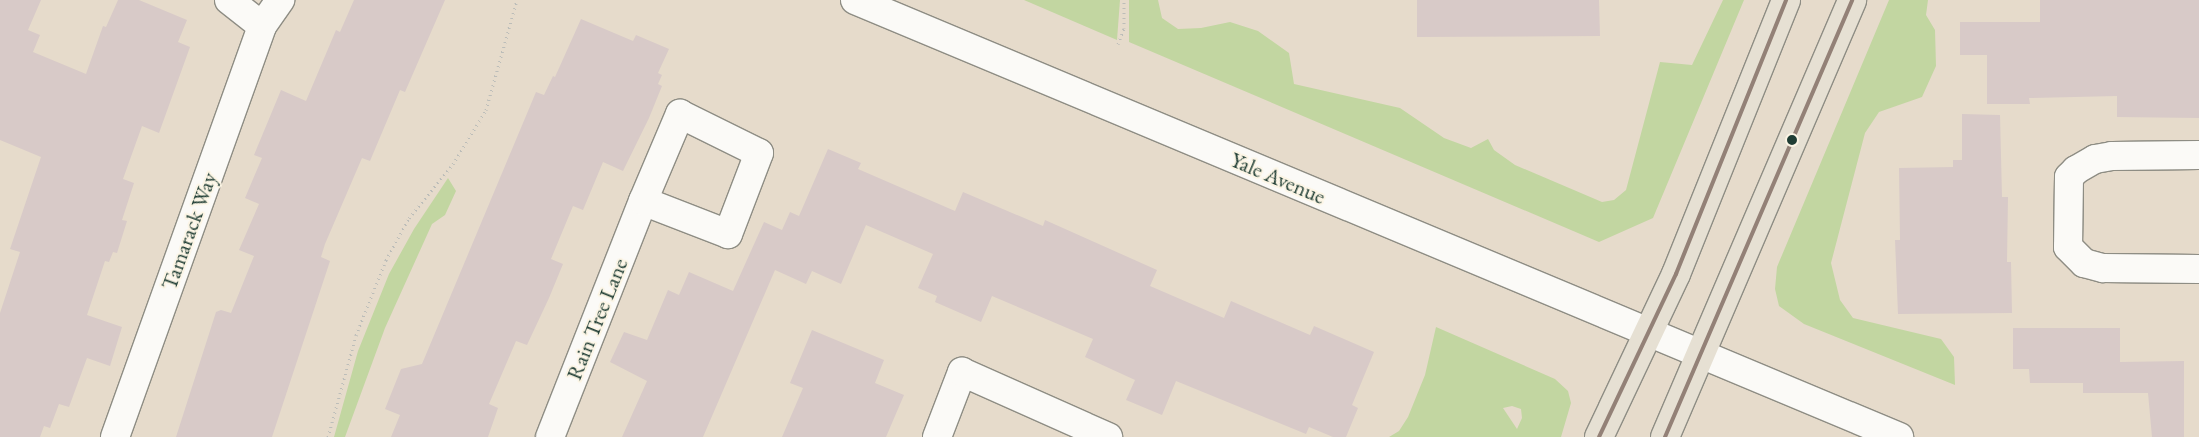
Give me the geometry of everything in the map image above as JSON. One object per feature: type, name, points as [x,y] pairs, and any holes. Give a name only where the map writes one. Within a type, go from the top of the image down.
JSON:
[{"type":"main road","points":[[1600,437],[1679,266],[1786,0]]},
{"type":"main road","points":[[1665,437],[1852,0]]},
{"type":"street","points":[[229,0],[262,26]]},
{"type":"street","name":"Tamarack Way","points":[[116,437],[262,26],[280,0]]},
{"type":"street","name":"Yale Avenue","points":[[855,0],[1899,437]]},
{"type":"street","name":"Rain Tree Lane","points":[[550,437],[643,201],[680,114],[759,153],[728,234],[643,201]]},
{"type":"street","points":[[2199,155],[2112,156],[2095,159],[2076,170],[2069,177],[2068,247],[2084,263],[2103,268],[2199,269]]},
{"type":"street","points":[[937,437],[962,372],[1108,437]]},
{"type":"path","points":[[328,437],[356,335],[386,260],[409,218],[453,164],[486,110],[517,0]]},
{"type":"path","points":[[1118,44],[1124,28],[1124,0]]},
{"type":"green space","points":[[1024,0],[1120,0],[1117,40]]},
{"type":"green space","points":[[1129,0],[1158,0],[1162,18],[1178,29],[1201,28],[1230,22],[1258,31],[1289,53],[1294,84],[1400,108],[1444,138],[1471,148],[1488,139],[1494,150],[1515,165],[1602,202],[1614,200],[1626,190],[1660,62],[1692,65],[1723,0],[1744,0],[1653,218],[1599,242],[1129,42]]},
{"type":"green space","points":[[1889,0],[1928,0],[1926,15],[1935,30],[1936,66],[1922,97],[1879,112],[1865,133],[1831,263],[1840,300],[1853,318],[1941,339],[1954,357],[1955,385],[1804,324],[1779,306],[1775,289],[1777,267]]},
{"type":"green space","points":[[448,178],[456,191],[445,215],[432,224],[385,328],[345,437],[334,437],[358,351],[389,274],[414,229]]},
{"type":"green space","points":[[1436,327],[1555,379],[1568,391],[1571,403],[1561,437],[1389,437],[1399,431],[1408,417],[1425,375]],"holes":[[[1512,406],[1521,409],[1522,418],[1517,429],[1503,408]]]},
{"type":"building","points":[[0,0],[41,0],[28,30],[40,35],[33,52],[86,74],[103,26],[106,27],[118,0],[139,0],[187,20],[178,42],[190,47],[159,133],[142,126],[123,179],[134,183],[122,220],[127,221],[117,253],[113,252],[109,262],[105,261],[87,315],[122,327],[110,366],[87,358],[69,407],[59,404],[50,428],[44,426],[40,437],[0,437],[0,313],[20,252],[10,249],[41,157],[0,140]]},
{"type":"building","points":[[354,0],[445,0],[405,92],[400,90],[370,161],[362,158],[325,244],[321,257],[330,261],[272,437],[176,437],[216,312],[221,310],[231,313],[254,256],[239,250],[259,204],[245,198],[262,158],[254,155],[281,90],[306,101],[336,30],[340,32]]},
{"type":"building","points":[[1417,0],[1599,0],[1600,36],[1417,37]]},
{"type":"building","points":[[2040,0],[2199,0],[2199,118],[2117,117],[2117,96],[2029,98],[2030,104],[1987,104],[1987,55],[1960,55],[1960,22],[2040,22]]},
{"type":"building","points":[[581,19],[633,41],[636,35],[669,49],[658,73],[662,75],[658,84],[662,86],[649,118],[623,171],[603,162],[583,210],[573,206],[551,259],[563,264],[527,345],[516,341],[489,404],[498,408],[488,437],[391,437],[400,415],[385,409],[401,369],[422,364],[536,92],[544,95],[553,76],[555,77]]},
{"type":"building","points":[[1962,114],[2000,115],[2002,197],[2008,197],[2007,262],[2011,262],[2012,313],[1898,314],[1895,240],[1900,240],[1899,168],[1953,167],[1953,160],[1962,160]]},
{"type":"building","points":[[828,149],[861,163],[858,169],[955,211],[963,192],[1043,226],[1045,220],[1157,270],[1150,286],[1224,318],[1231,301],[1310,335],[1314,326],[1374,352],[1352,405],[1358,408],[1346,437],[1333,437],[1309,427],[1306,434],[1176,381],[1162,415],[1126,400],[1135,380],[1085,357],[1093,339],[992,296],[981,322],[935,302],[937,296],[918,288],[933,254],[866,225],[841,284],[812,271],[806,284],[775,270],[703,437],[622,437],[647,381],[610,362],[624,332],[647,340],[668,290],[679,295],[689,272],[733,291],[764,222],[782,230],[790,212],[799,216]]},
{"type":"building","points":[[2013,328],[2120,328],[2120,362],[2184,361],[2184,437],[2152,437],[2148,393],[2083,393],[2083,383],[2030,383],[2029,369],[2013,369]]},
{"type":"building","points":[[812,330],[884,360],[875,383],[904,395],[886,437],[782,437],[803,388],[790,383]]},
{"type":"transit line","points":[[1599,437],[1676,274],[1786,0]]},
{"type":"transit line","points":[[1665,437],[1852,0]]}]
